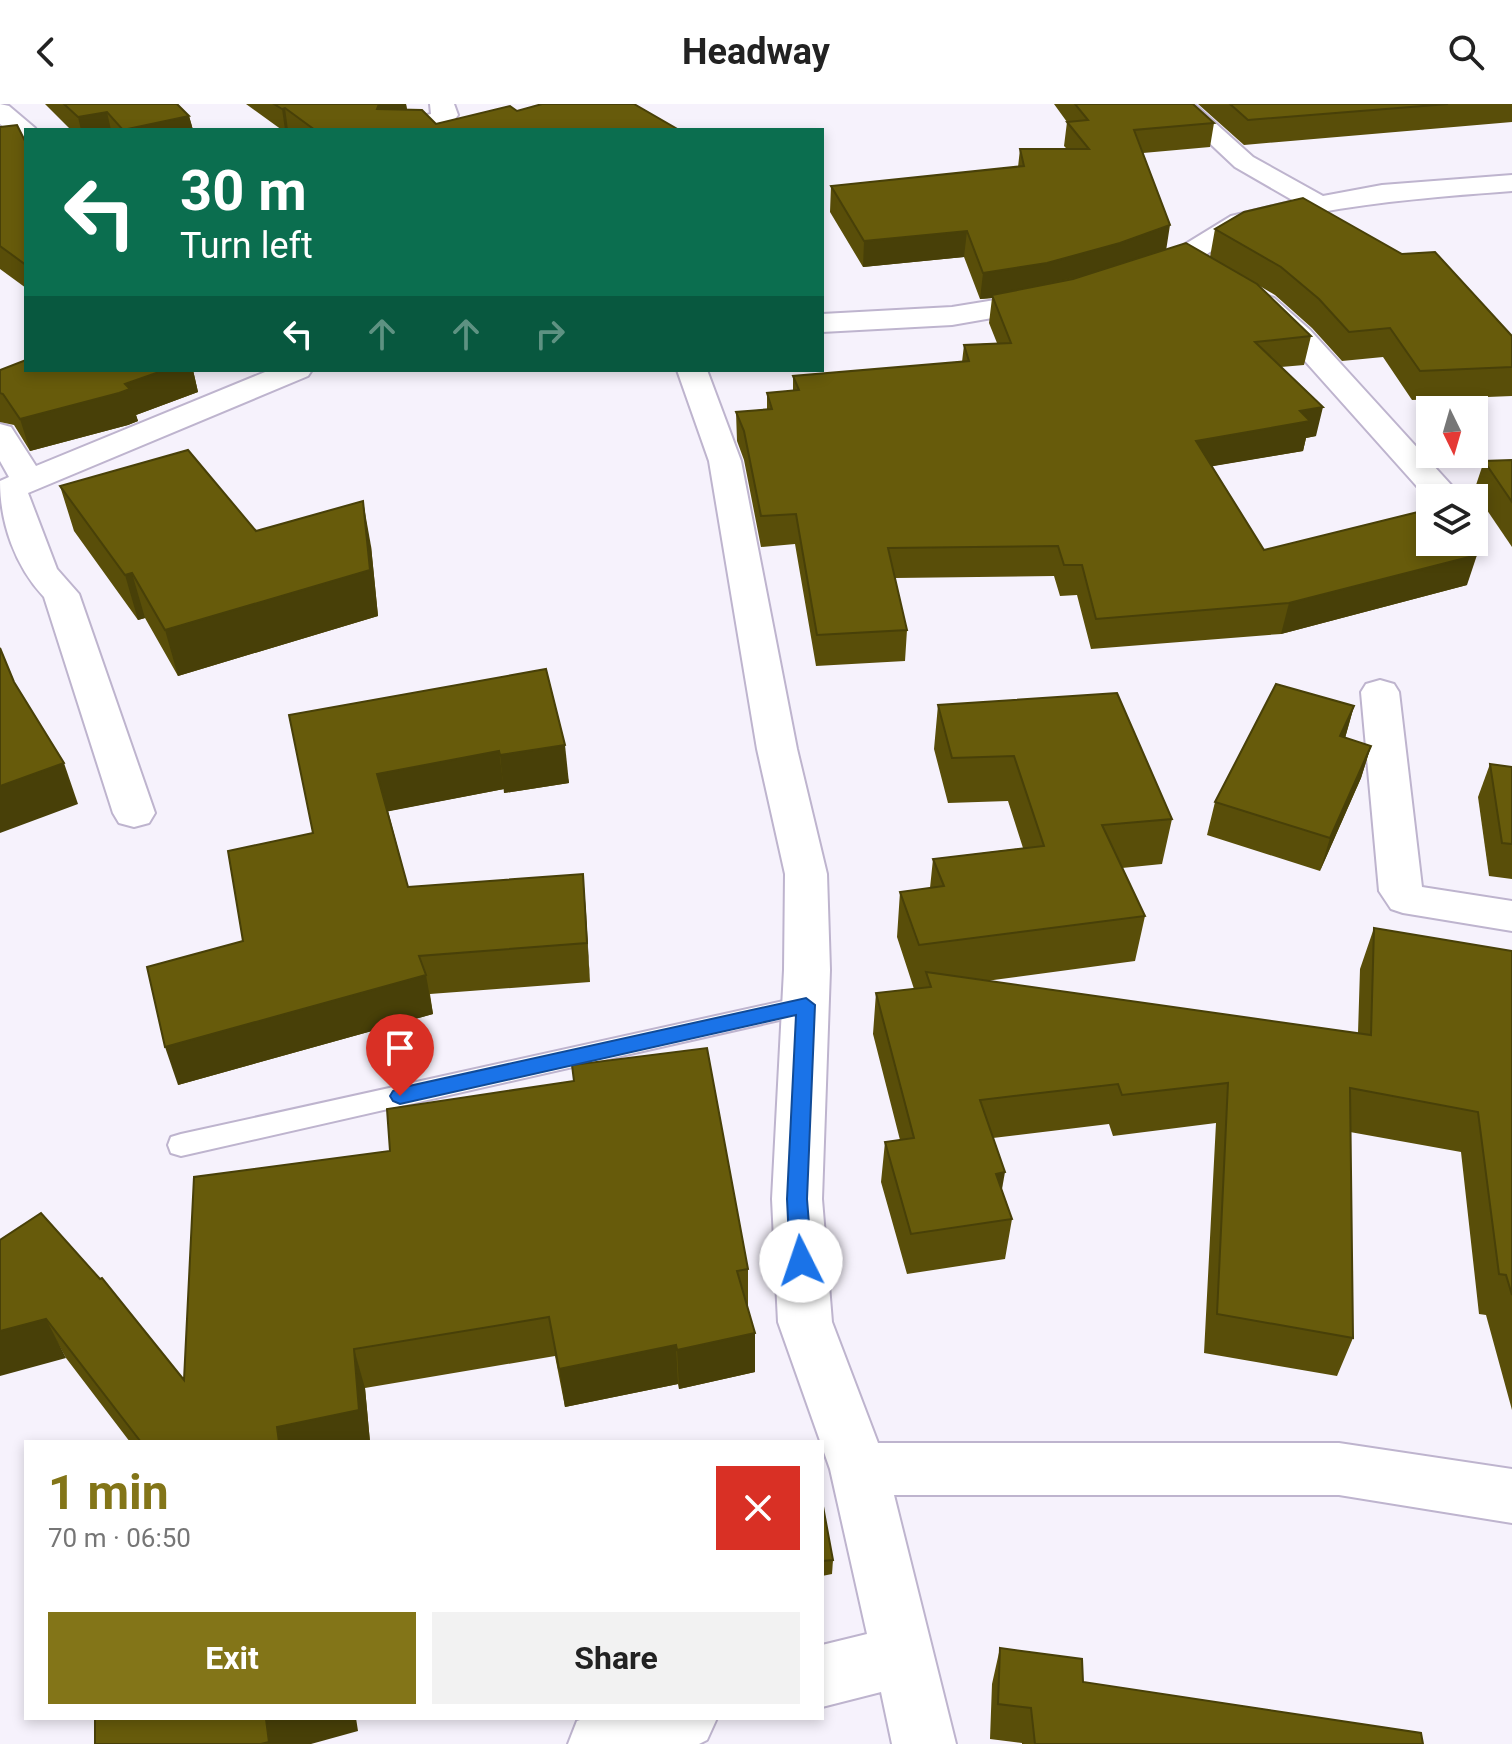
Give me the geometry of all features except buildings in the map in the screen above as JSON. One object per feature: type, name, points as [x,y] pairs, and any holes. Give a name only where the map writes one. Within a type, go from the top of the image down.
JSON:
[{"type":"street","points":[[403,128],[439,120],[446,115],[442,104]]},
{"type":"street","points":[[1180,104],[1244,162],[1317,203]]},
{"type":"street","points":[[1210,273],[1241,222],[1317,203],[1382,193],[1512,183]]},
{"type":"street","points":[[1114,282],[1210,273],[1263,303],[1299,336],[1433,484]]},
{"type":"street","points":[[824,323],[952,316],[1075,293]]},
{"type":"street","points":[[13,488],[292,372]]},
{"type":"street","points":[[693,372],[725,461],[777,749],[806,874],[806,1005],[797,1199],[805,1322],[859,1469],[924,1744]]},
{"type":"street","points":[[0,434],[13,488],[41,573],[61,594],[134,813]]},
{"type":"street","points":[[1380,692],[1401,891],[1406,898],[1418,902],[1512,916]]},
{"type":"street","points":[[859,1469],[1339,1469],[1512,1496]]},
{"type":"street","points":[[824,1676],[904,1656]]},
{"type":"street","points":[[600,1744],[678,1720]]},
{"type":"lane","points":[[181,1145],[806,1005]]},
{"type":"route","points":[[400,1096],[806,1005],[797,1199],[801,1261]]}]
